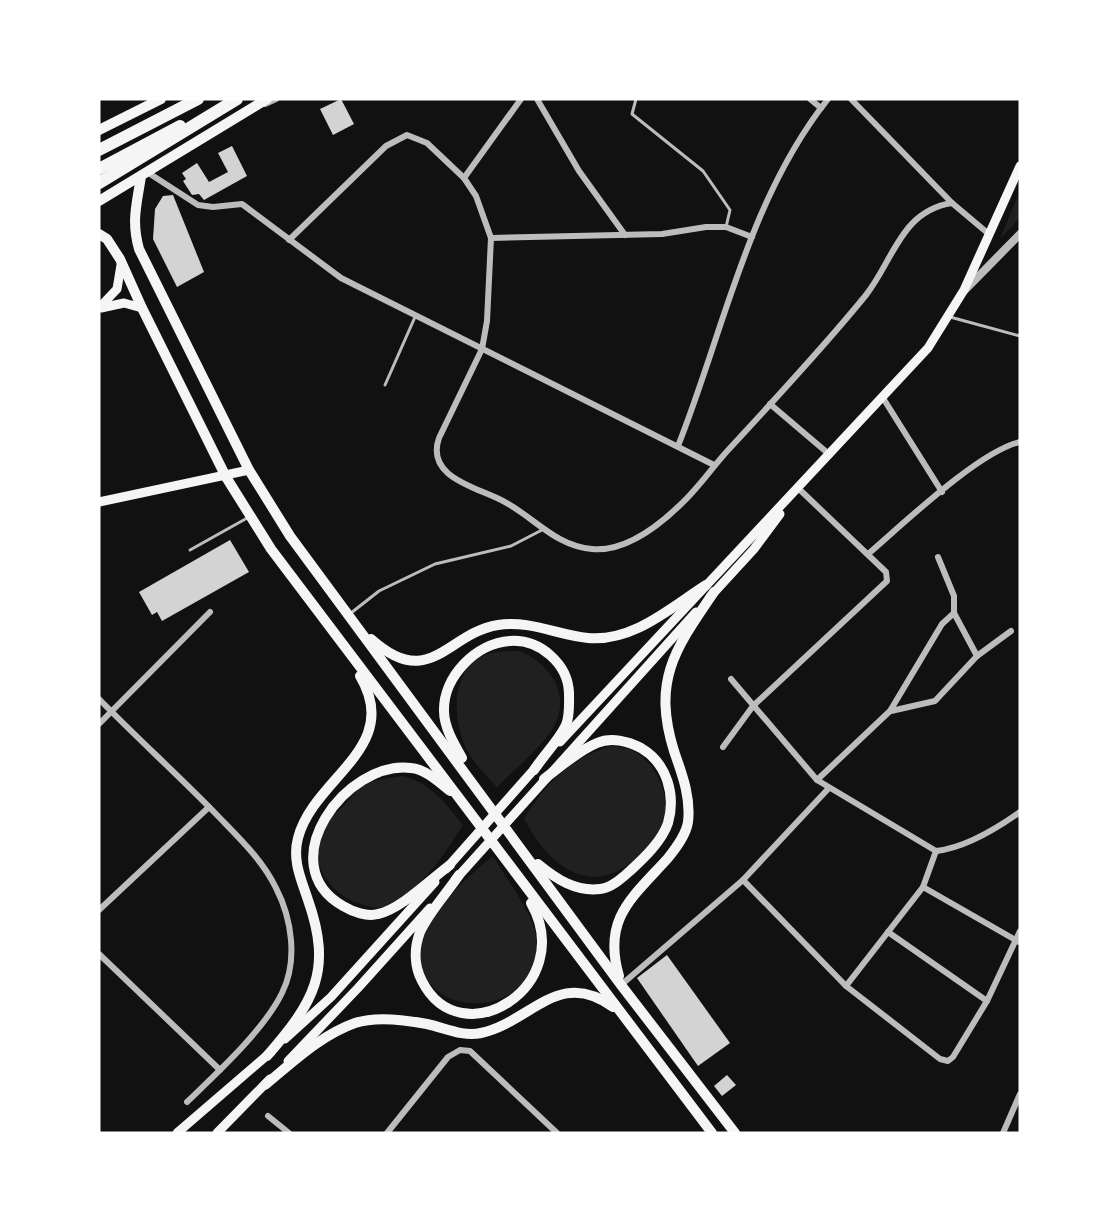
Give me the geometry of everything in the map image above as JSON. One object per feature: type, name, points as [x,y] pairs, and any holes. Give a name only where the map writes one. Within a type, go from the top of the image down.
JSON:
[{"type":"highway","points":[[99,150],[198,99]]},
{"type":"highway","points":[[99,169],[189,121],[224,99]]},
{"type":"highway","points":[[99,183],[237,99]]},
{"type":"main road","points":[[99,130],[161,99]]},
{"type":"main road","points":[[99,201],[267,99]]},
{"type":"main road","points":[[177,1133],[267,1056],[331,997],[522,782],[710,588],[754,549],[798,488],[928,348],[950,317],[990,235],[1020,166]]},
{"type":"main road","points":[[144,174],[134,212],[134,230],[139,249],[249,470],[290,536],[349,619],[477,787],[621,985],[735,1133]]},
{"type":"main road","points":[[99,234],[107,239],[120,259],[226,477],[271,549],[712,1133]]},
{"type":"main road","points":[[99,309],[117,289],[122,273],[120,259]]},
{"type":"main road","points":[[99,309],[124,303],[142,308]]},
{"type":"main road","points":[[99,502],[226,477],[249,470]]},
{"type":"main road","points":[[349,619],[380,647],[399,658],[420,661],[444,654],[484,628],[500,625],[536,626],[588,638],[618,636],[638,629],[710,588]]},
{"type":"main road","points":[[216,1133],[358,988],[710,588]]},
{"type":"main road","points":[[621,985],[616,965],[616,923],[627,904],[672,852],[688,824],[688,794],[669,733],[664,698],[670,667],[679,642],[710,588]]},
{"type":"main road","points":[[267,1056],[291,1028],[308,1003],[320,961],[315,920],[296,865],[298,839],[308,814],[317,800],[362,749],[372,719],[368,689],[335,635]]},
{"type":"main road","points":[[477,787],[446,724],[445,697],[460,667],[483,649],[511,641],[536,646],[556,659],[568,679],[567,724],[534,770]]},
{"type":"main road","points":[[526,854],[566,883],[588,889],[603,889],[619,880],[647,855],[667,824],[670,801],[668,776],[651,754],[631,743],[613,740],[598,742],[544,779]]},
{"type":"main road","points":[[450,865],[398,904],[379,914],[364,914],[335,902],[318,881],[312,857],[318,828],[330,812],[354,785],[367,776],[389,768],[413,768],[433,778],[464,802]]},
{"type":"main road","points":[[459,875],[421,932],[415,955],[419,976],[426,989],[448,1009],[466,1014],[494,1011],[507,1004],[525,989],[534,977],[542,953],[542,927],[511,866]]},
{"type":"main road","points":[[265,1084],[329,1034],[356,1023],[373,1020],[425,1024],[467,1034],[480,1033],[504,1026],[544,999],[568,992],[598,997],[621,1012]]},
{"type":"street","points":[[243,115],[276,99]]},
{"type":"street","points":[[464,178],[521,99]]},
{"type":"street","points":[[537,99],[579,171],[625,235]]},
{"type":"street","points":[[810,99],[821,108]]},
{"type":"street","points":[[678,446],[699,393],[752,237],[800,139],[828,99]]},
{"type":"street","points":[[851,99],[952,203],[990,235]]},
{"type":"street","points":[[289,240],[386,146],[407,135],[427,142],[464,178],[480,204],[491,238],[487,321],[482,349],[439,438],[435,450],[437,460],[443,470],[453,477],[506,502],[542,530],[570,544],[592,549],[610,549],[633,540],[681,505],[866,295],[913,221],[935,206],[952,203]]},
{"type":"street","points":[[144,174],[198,206],[242,204],[341,278],[714,465]]},
{"type":"street","points":[[491,238],[625,235],[726,227],[752,237]]},
{"type":"street","points":[[964,290],[1020,234]]},
{"type":"street","points":[[883,398],[942,492]]},
{"type":"street","points":[[770,404],[830,455]]},
{"type":"street","points":[[868,554],[942,492],[999,449],[1020,442]]},
{"type":"street","points":[[723,747],[753,706],[886,581],[886,572],[798,488]]},
{"type":"street","points":[[938,557],[954,596],[954,613],[977,656]]},
{"type":"street","points":[[99,724],[210,612]]},
{"type":"street","points":[[817,780],[890,711],[942,624],[954,613]]},
{"type":"street","points":[[890,711],[902,707],[927,705],[935,701],[977,656],[1011,632]]},
{"type":"street","points":[[731,679],[817,780],[828,789],[936,851],[950,849],[1002,825],[1020,812]]},
{"type":"street","points":[[99,699],[209,807],[260,862],[277,888],[287,918],[292,950],[290,973],[282,994],[269,1014],[220,1070],[187,1102]]},
{"type":"street","points":[[621,985],[742,880],[828,789]]},
{"type":"street","points":[[99,910],[209,807]]},
{"type":"street","points":[[846,986],[923,887],[936,851]]},
{"type":"street","points":[[742,880],[846,986],[940,1059],[948,1061],[953,1058],[987,1001],[1018,941],[1020,931]]},
{"type":"street","points":[[923,887],[1018,941]]},
{"type":"street","points":[[888,932],[987,1001]]},
{"type":"street","points":[[99,954],[220,1070]]},
{"type":"street","points":[[387,1133],[448,1057],[460,1050],[471,1051],[557,1133]]},
{"type":"street","points":[[1003,1133],[1020,1094]]},
{"type":"street","points":[[268,1116],[289,1133]]},
{"type":"lane","points":[[636,99],[632,114],[704,172],[730,210],[726,227]]},
{"type":"lane","points":[[385,385],[415,317]]},
{"type":"lane","points":[[950,317],[1020,336]]},
{"type":"lane","points":[[190,550],[251,516]]},
{"type":"lane","points":[[349,619],[379,591],[435,564],[511,546],[542,530]]},
{"type":"shaded area","points":[[1020,191],[1020,218],[1000,239]]},
{"type":"shaded area","points":[[520,651],[532,657],[551,675],[557,685],[560,709],[549,734],[531,755],[497,787],[476,764],[464,745],[459,726],[457,698],[465,673],[472,663],[483,656],[497,652]]},
{"type":"shaded area","points":[[612,746],[630,749],[648,762],[664,794],[666,817],[658,836],[636,859],[618,871],[602,876],[586,876],[571,871],[558,862],[545,850],[524,819],[541,794],[560,774],[584,757]]},
{"type":"shaded area","points":[[403,776],[430,789],[463,825],[429,873],[408,895],[385,907],[364,905],[340,893],[326,878],[318,859],[319,839],[331,819],[361,788],[378,780]]},
{"type":"shaded area","points":[[493,856],[533,924],[534,961],[524,982],[506,996],[484,1003],[461,1002],[440,993],[425,976],[419,952],[421,940],[427,927],[447,899]]},
{"type":"building","points":[[341,99],[354,124],[333,135],[320,109]]},
{"type":"building","points":[[232,146],[247,176],[204,200],[199,194],[192,195],[183,181],[186,179],[182,173],[197,163],[209,182],[228,172],[218,153]]},
{"type":"building","points":[[173,195],[204,272],[177,287],[153,239],[155,209],[163,196]]},
{"type":"building","points":[[230,540],[249,572],[162,621],[157,612],[152,615],[139,592]]},
{"type":"building","points":[[667,955],[730,1043],[698,1066],[637,978]]},
{"type":"building","points":[[727,1075],[736,1085],[722,1096],[714,1086]]}]
